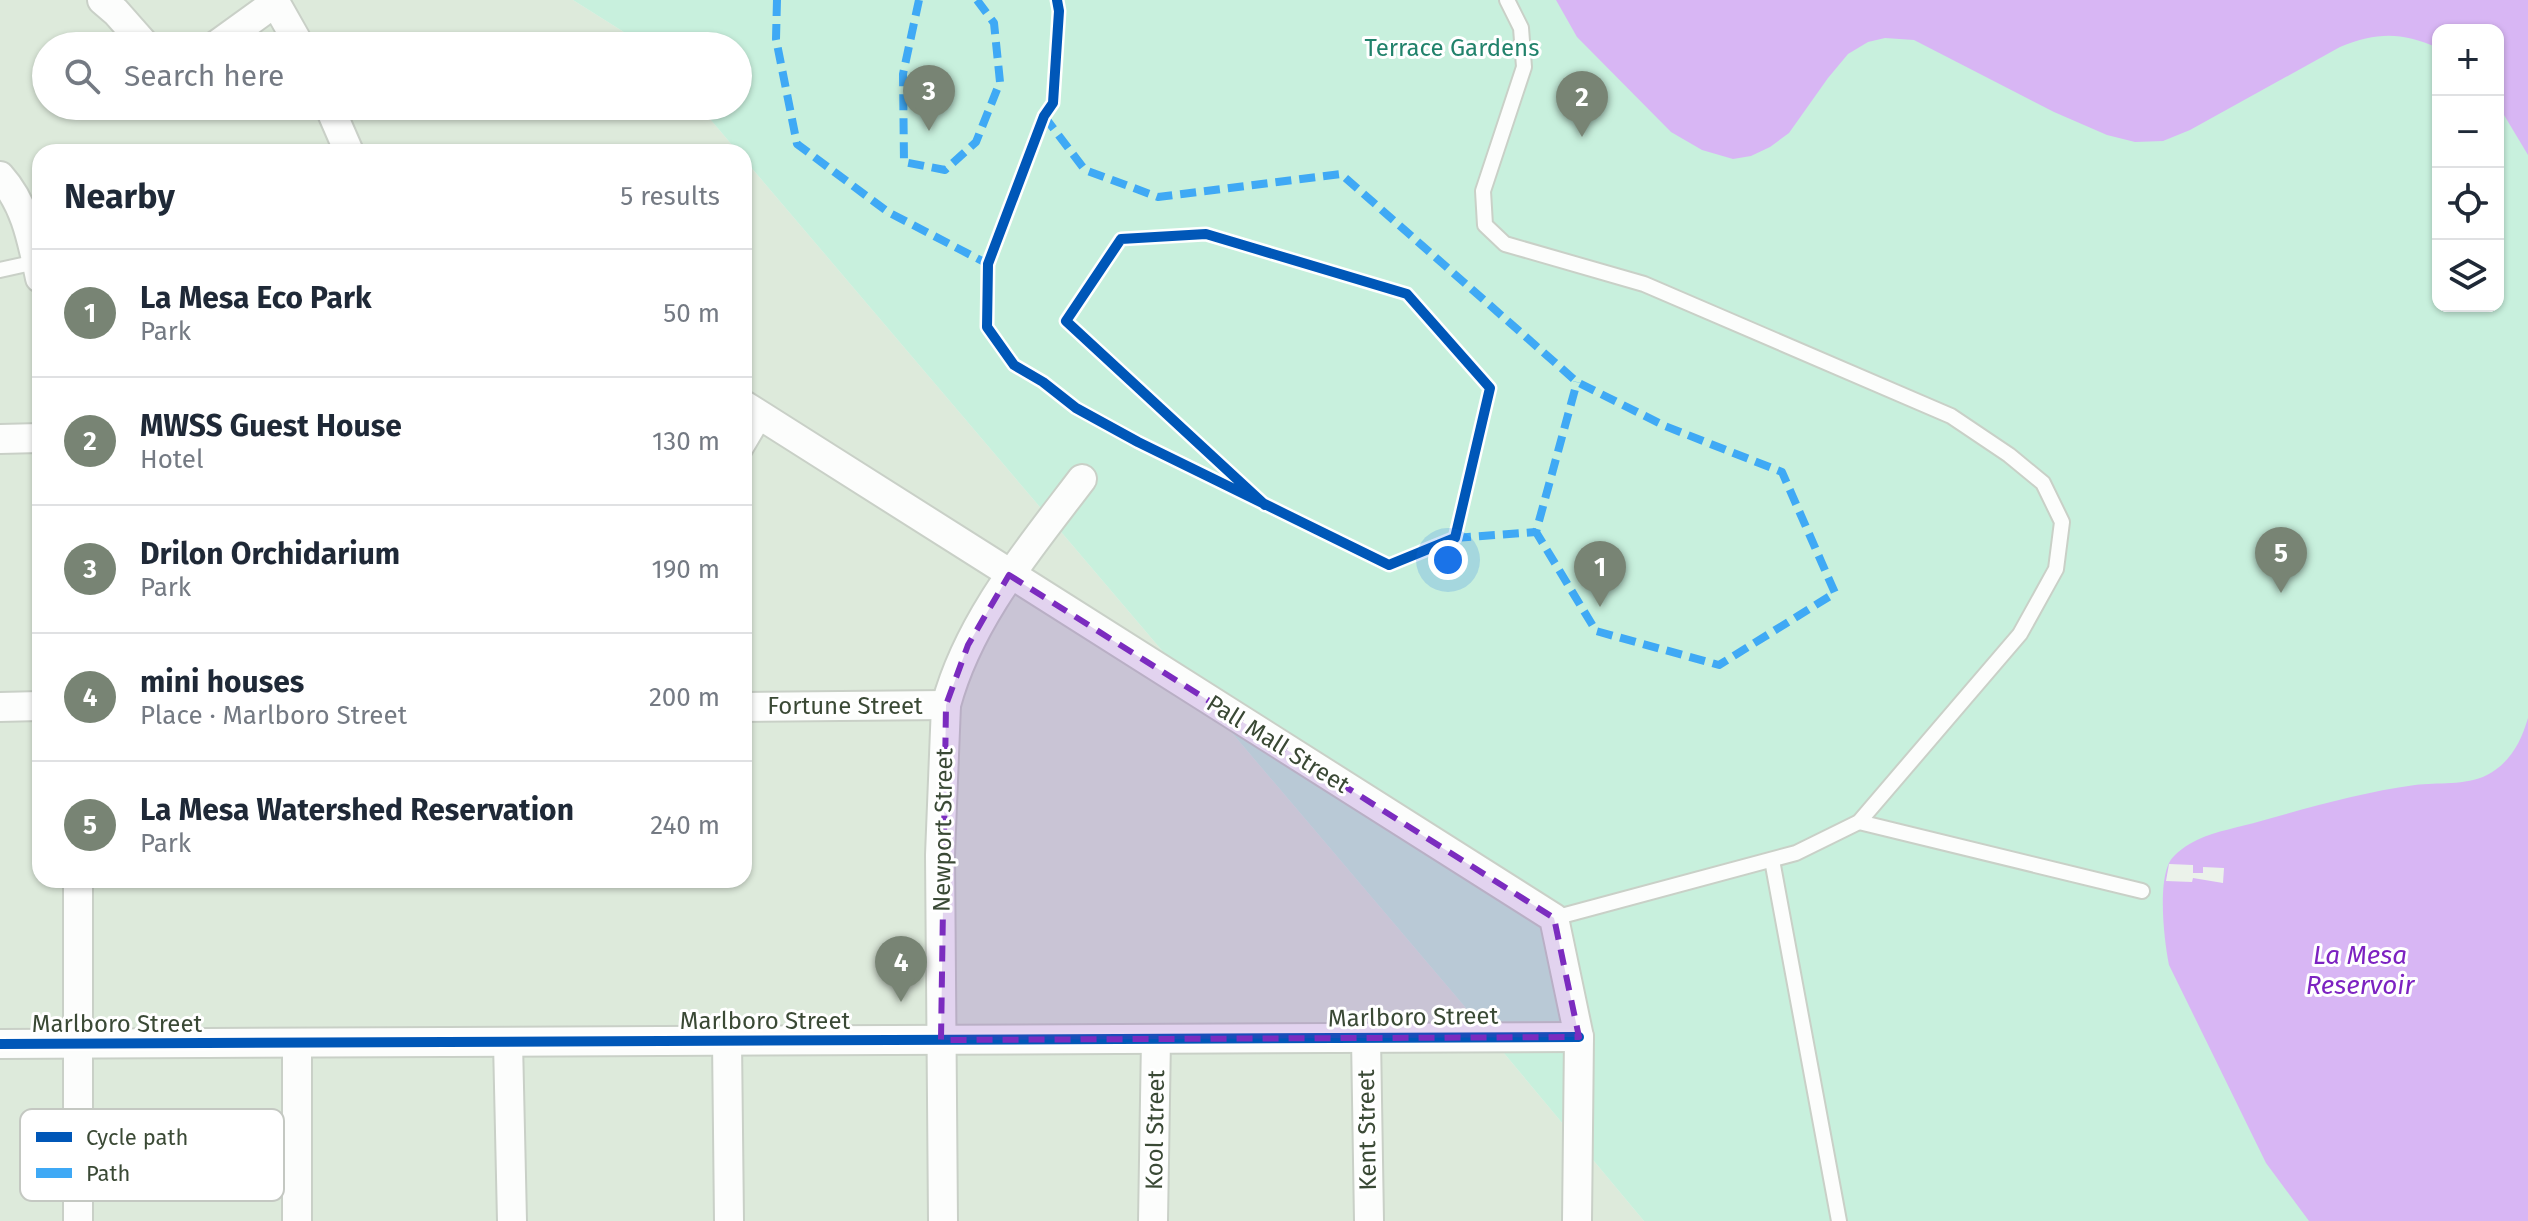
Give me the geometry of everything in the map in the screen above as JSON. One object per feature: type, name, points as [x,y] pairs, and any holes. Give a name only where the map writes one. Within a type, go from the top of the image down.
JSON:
[{"type":"street","points":[[102,0],[134,32]]},
{"type":"street","points":[[234,32],[275,1],[292,32]]},
{"type":"street","points":[[335,120],[346,144]]},
{"type":"street","points":[[0,176],[32,215]]},
{"type":"street","name":"Pall Mall Street","points":[[754,412],[1554,918]]},
{"type":"street","points":[[0,439],[32,438]]},
{"type":"street","name":"Newport Street","points":[[943,1221],[940,855],[946,705],[968,645],[1009,575],[1082,479]]},
{"type":"street","name":"Fortune Street","points":[[752,707],[946,705]]},
{"type":"street","points":[[0,707],[32,706]]},
{"type":"street","points":[[78,888],[79,1109]]},
{"type":"street","points":[[1554,918],[1579,1037],[1577,1221]]},
{"type":"street","name":"Marlboro Street","points":[[0,1044],[1579,1037]]},
{"type":"street","name":"Kent Street","points":[[1366,1038],[1369,1221]]},
{"type":"street","name":"Kool Street","points":[[1153,1221],[1156,1039]]},
{"type":"street","points":[[727,1041],[729,1221]]},
{"type":"street","points":[[508,1042],[512,1221]]},
{"type":"street","points":[[297,1043],[297,1221]]},
{"type":"street","points":[[78,1201],[78,1221]]},
{"type":"lane","points":[[1507,0],[1521,28],[1524,67],[1483,191],[1485,225],[1495,235],[1505,244],[1644,284],[1951,416],[2009,455],[2043,483],[2062,522],[2056,569],[2020,634],[1859,822],[1822,842],[1772,860],[1554,918]]},
{"type":"lane","points":[[0,270],[32,270]]},
{"type":"lane","points":[[1859,822],[2142,891]]},
{"type":"lane","points":[[1772,860],[1839,1221]]},
{"type":"highlighted area","points":[[1009,575],[1554,918],[1579,1037],[941,1040],[946,705],[968,645]]},
{"type":"shaded area","points":[[0,0],[573,0],[624,32],[32,32],[32,120],[711,120],[731,144],[32,144],[32,888],[752,888],[752,168],[1644,1221],[0,1221]]},
{"type":"green space","name":"Terrace Gardens","points":[[573,0],[2528,0],[2528,1221],[1644,1221],[752,168],[752,144],[731,144],[711,120],[752,120],[752,32],[624,32]]},
{"type":"water","points":[[1556,0],[2528,0],[2528,155],[2504,115],[2504,24],[2432,24],[2432,46],[2389,36],[2340,47],[2190,130],[2163,141],[2135,142],[2107,135],[2054,112],[1914,40],[1885,38],[1868,42],[1848,54],[1789,133],[1751,156],[1733,159],[1702,150],[1671,132],[1577,37]]},
{"type":"water","name":"La Mesa Reservoir","points":[[2528,718],[2528,1221],[2309,1221],[2266,1163],[2169,965],[2163,899],[2169,863],[2193,842],[2228,829],[2337,800],[2415,785],[2461,782],[2487,775],[2508,758]]},
{"type":"pier","points":[[2169,864],[2193,865],[2193,873],[2203,873],[2203,867],[2224,868],[2223,883],[2193,878],[2192,882],[2166,881]]},
{"type":"marked path","points":[[777,0],[776,39],[797,144],[888,212],[988,264]]},
{"type":"marked path","points":[[919,0],[903,74],[904,162],[945,170],[976,142],[1000,82],[994,23],[977,0]]},
{"type":"marked path","points":[[1044,116],[1085,170],[1158,197],[1341,174],[1577,382],[1665,426],[1782,472],[1835,593],[1719,665],[1596,631],[1536,532],[1577,382]]},
{"type":"marked path","points":[[1455,538],[1536,532]]},
{"type":"cycle path","points":[[1057,0],[1059,11],[1053,103],[1044,116],[988,264],[987,327],[1014,365],[1043,382],[1076,408],[1138,442],[1389,565],[1455,538],[1490,388],[1407,294],[1206,234],[1121,239],[1066,321],[1265,505]]},
{"type":"cycle path","points":[[0,1044],[1579,1037]]},
{"type":"place","name":"Drilon Orchidarium","points":[[929,131]]},
{"type":"place","name":"MWSS Guest House","points":[[1582,137]]},
{"type":"place","name":"La Mesa Watershed Reservation","points":[[2281,593]]},
{"type":"place","name":"La Mesa Eco Park","points":[[1600,607]]},
{"type":"place","name":"mini houses","points":[[901,1002]]}]
